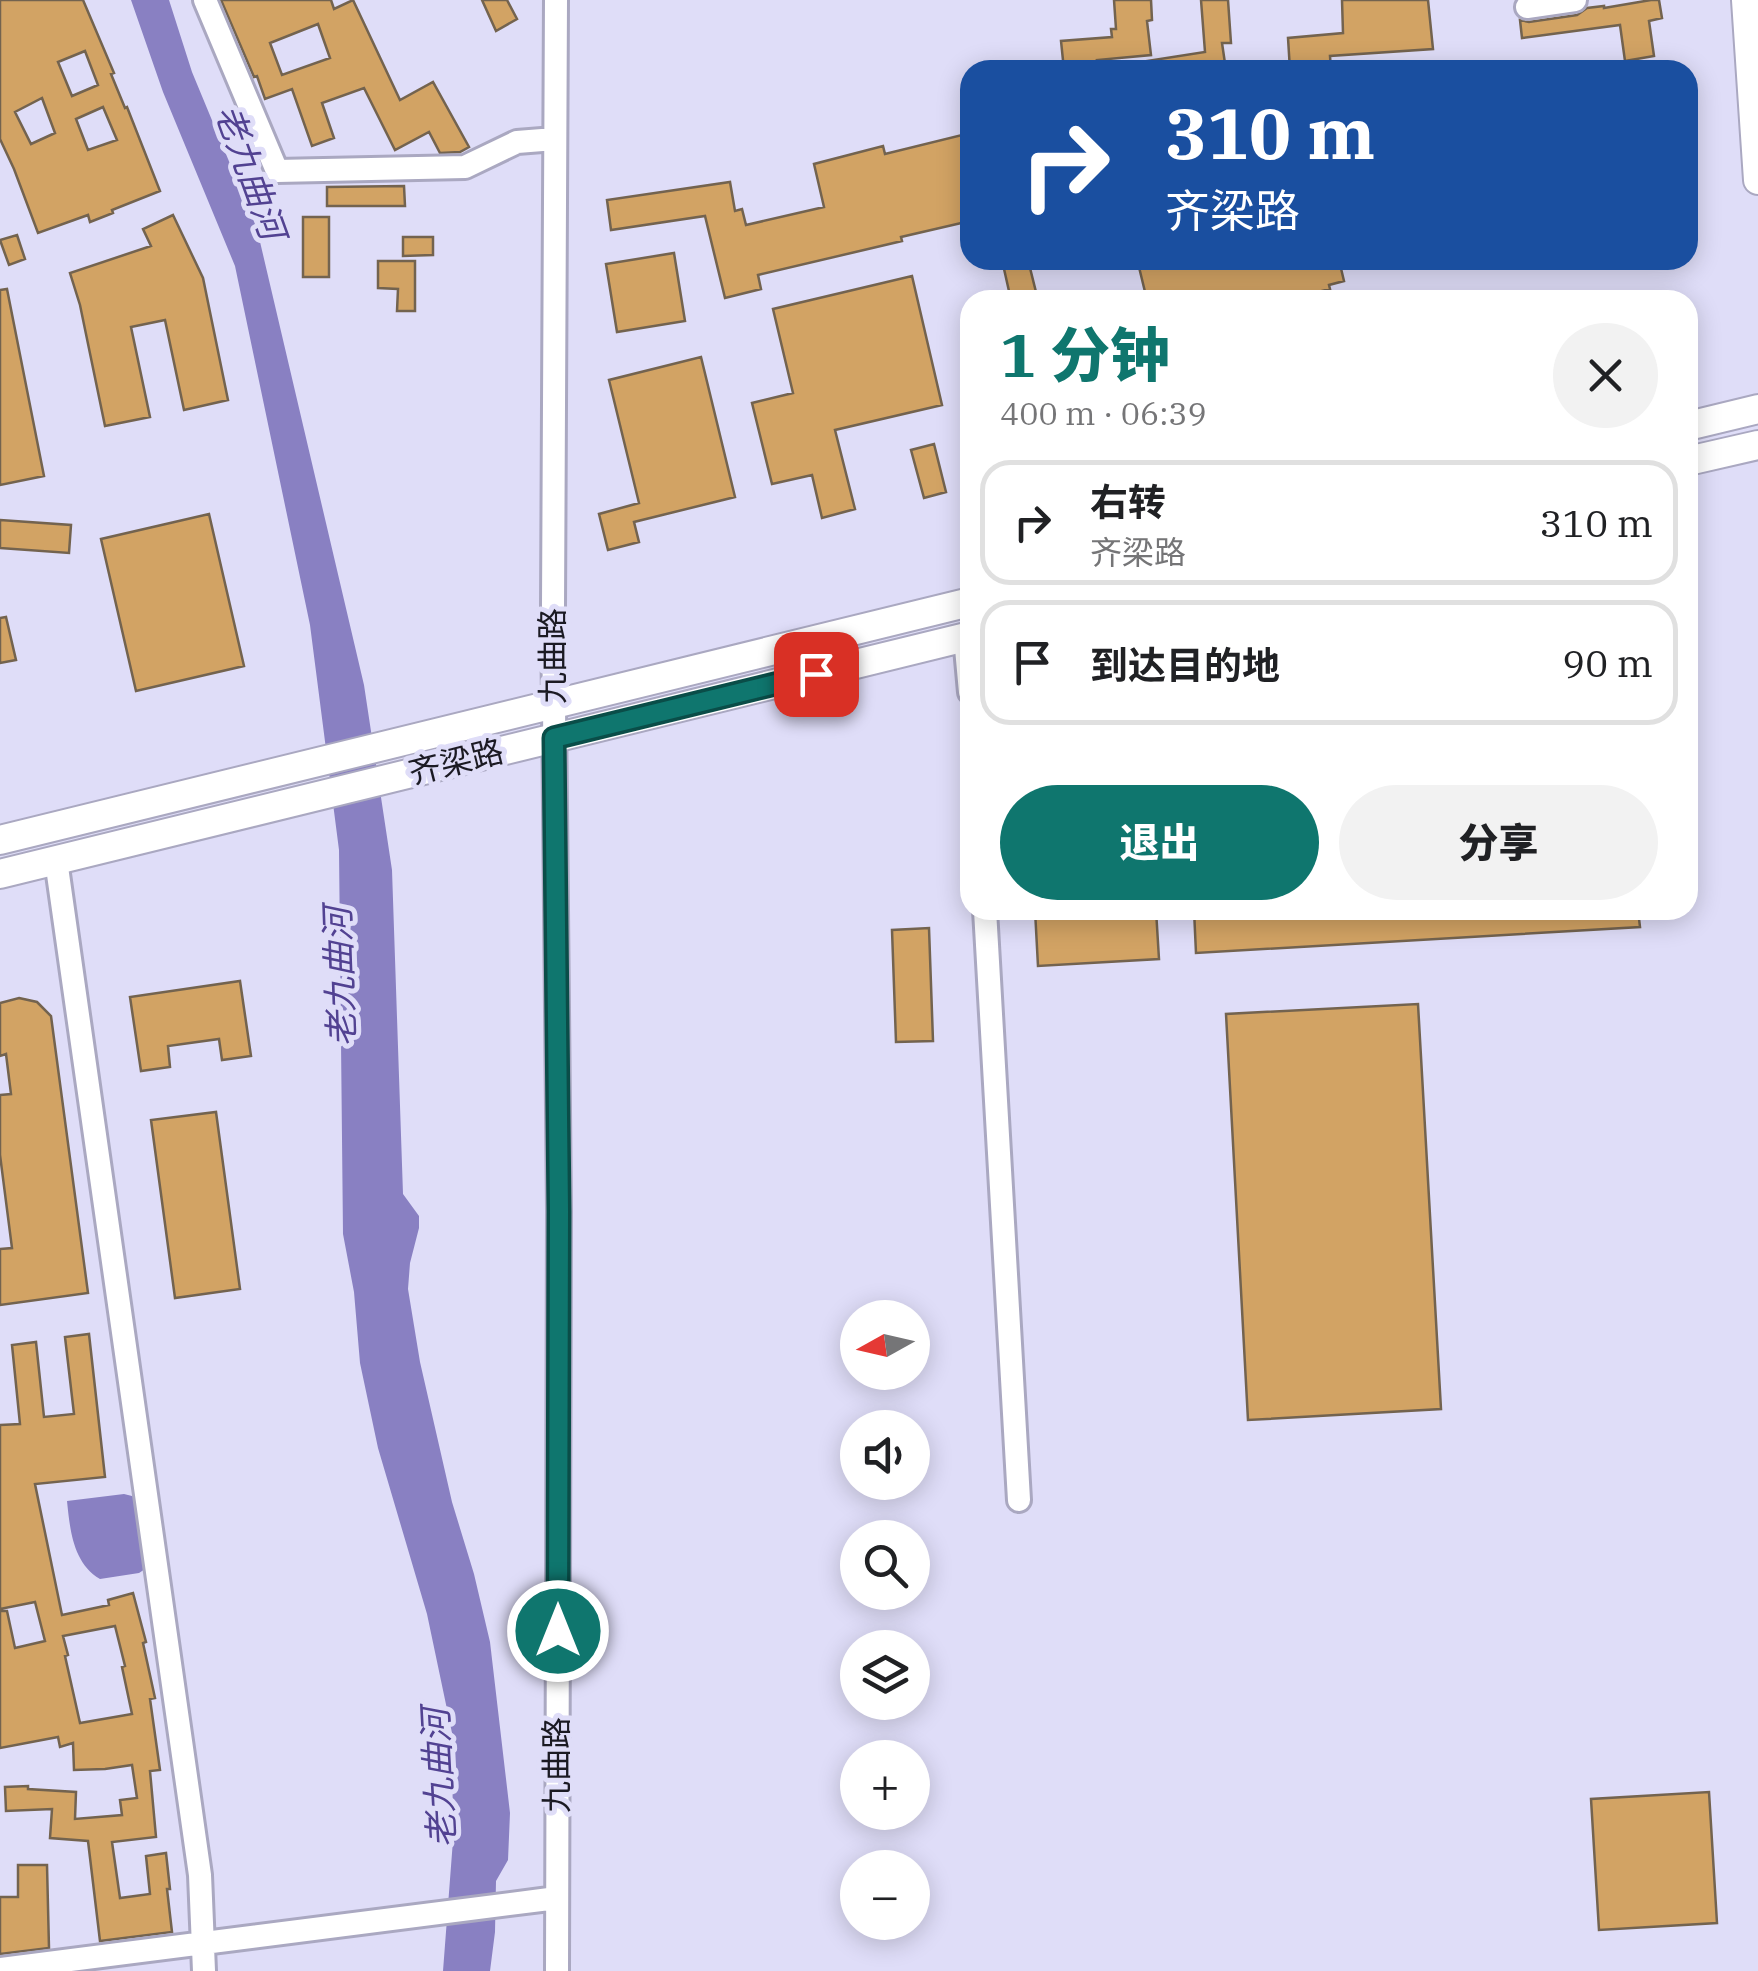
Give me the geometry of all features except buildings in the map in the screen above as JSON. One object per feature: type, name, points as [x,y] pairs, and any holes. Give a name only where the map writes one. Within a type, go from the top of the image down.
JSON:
[{"type":"main road","points":[[1746,0],[1758,177]]},
{"type":"main road","points":[[1698,424],[1758,409]]},
{"type":"main road","points":[[1698,459],[1758,445]]},
{"type":"main road","name":"齐梁路","points":[[0,840],[960,604]]},
{"type":"main road","name":"齐梁路","points":[[0,874],[960,638]]},
{"type":"street","points":[[205,0],[278,171],[465,166],[517,142],[556,139]]},
{"type":"street","name":"九曲路","points":[[556,0],[557,1971]]},
{"type":"street","points":[[1527,7],[1575,0]]},
{"type":"street","points":[[56,860],[200,1875],[204,1971]]},
{"type":"street","points":[[986,920],[1020,1500]]},
{"type":"street","points":[[0,1969],[557,1898]]},
{"type":"shaded area","points":[[131,0],[169,0],[192,72],[257,229],[364,685],[392,870],[403,1194],[419,1216],[408,1289],[420,1362],[452,1502],[490,1642],[510,1813],[508,1860],[496,1881],[490,1971],[443,1971],[453,1840],[452,1733],[427,1614],[378,1448],[360,1363],[354,1292],[343,1234],[339,850],[310,625],[235,266],[163,92]]},
{"type":"shaded area","points":[[124,1494],[136,1497],[148,1567],[139,1573],[100,1579],[78,1555],[67,1501]]},
{"type":"route","points":[[558,1631],[554,738],[816,674]]},
{"type":"water label","name":"老九曲河","points":[[250,172]]},
{"type":"water label","name":"老九曲河","points":[[340,977]]},
{"type":"water label","name":"老九曲河","points":[[439,1778]]}]
